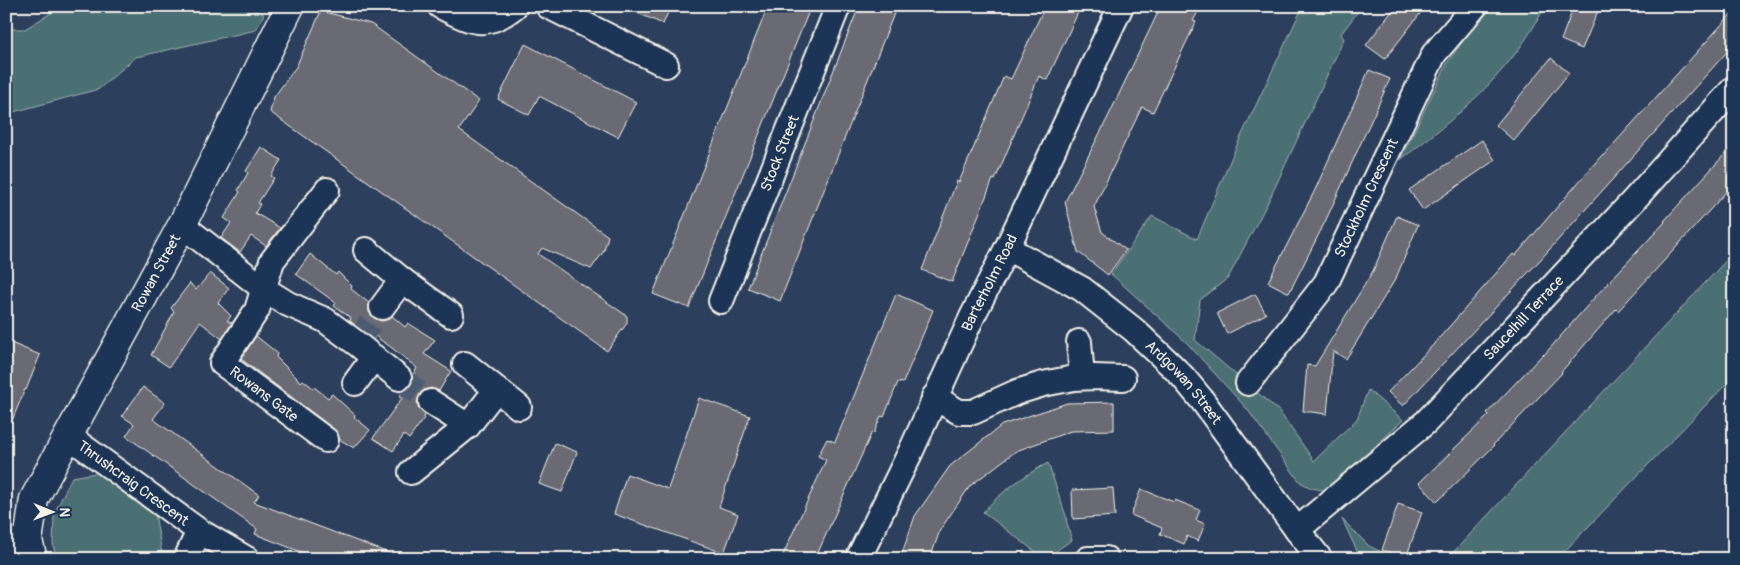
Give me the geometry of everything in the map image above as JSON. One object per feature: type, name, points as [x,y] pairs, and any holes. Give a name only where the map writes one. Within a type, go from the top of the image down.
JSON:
[{"type":"street","name":"Rowan Street","points":[[22,547],[34,499],[182,225],[290,6]]},
{"type":"street","points":[[440,6],[469,20],[482,22],[499,18],[515,6]]},
{"type":"street","points":[[548,6],[666,65]]},
{"type":"street","name":"Stock Street","points":[[721,301],[838,6]]},
{"type":"street","name":"Barterholm Road","points":[[858,559],[1121,6]]},
{"type":"street","name":"Stockholm Crescent","points":[[1248,384],[1326,283],[1434,54],[1474,6]]},
{"type":"street","name":"Saucelhill Terrace","points":[[1297,530],[1426,422],[1633,201],[1734,88]]},
{"type":"street","name":"Rowans Gate","points":[[326,440],[222,363],[257,310],[272,261],[328,190]]},
{"type":"street","points":[[182,225],[264,289],[288,304],[325,320],[399,378]]},
{"type":"street","name":"Ardgowan Street","points":[[1007,248],[1082,289],[1134,330],[1171,364],[1202,400],[1320,559]]},
{"type":"street","points":[[366,250],[402,280],[451,315]]},
{"type":"street","points":[[382,307],[402,280]]},
{"type":"street","points":[[1079,342],[1082,378]]},
{"type":"street","points":[[355,383],[374,357]]},
{"type":"street","points":[[465,364],[519,407]]},
{"type":"street","points":[[934,397],[959,412],[973,412],[1017,392],[1042,384],[1082,378],[1123,378]]},
{"type":"street","points":[[411,472],[468,426],[496,390]]},
{"type":"street","points":[[431,402],[468,426]]},
{"type":"street","name":"Thrushcraig Crescent","points":[[67,435],[199,531],[247,559]]},
{"type":"street","name":"Thrushcraig Crescent","points":[[186,559],[199,531]]},
{"type":"street","points":[[1088,559],[1106,559]]},
{"type":"green space","points":[[62,6],[245,6],[264,14],[256,30],[136,57],[99,89],[6,114],[6,29],[25,29]]},
{"type":"green space","points":[[1303,6],[1362,6],[1341,34],[1344,39],[1269,200],[1228,278],[1200,300],[1195,340],[1279,411],[1314,461],[1357,419],[1368,390],[1403,420],[1341,479],[1323,490],[1311,488],[1300,482],[1247,409],[1186,342],[1111,274],[1152,216],[1197,239],[1236,147]]},
{"type":"green space","points":[[1493,6],[1545,6],[1517,52],[1482,92],[1400,160],[1448,62],[1468,34]]},
{"type":"green space","points":[[1734,252],[1734,376],[1557,559],[1447,559]]},
{"type":"green space","points":[[1048,463],[1072,540],[1049,559],[1033,550],[983,512],[1013,484]]},
{"type":"green space","points":[[102,472],[155,514],[163,559],[56,559],[53,544],[54,514],[72,477]]},
{"type":"green space","points":[[1342,519],[1369,546],[1396,559],[1363,559],[1357,551]]},
{"type":"building","points":[[621,6],[671,6],[663,24]]},
{"type":"building","points":[[768,6],[811,6],[689,308],[653,294]]},
{"type":"building","points":[[859,6],[897,6],[780,301],[748,288]]},
{"type":"building","points":[[1045,6],[1081,6],[1047,80],[1039,76],[995,180],[993,179],[952,282],[922,270],[957,181],[959,182],[1004,76],[1011,79]]},
{"type":"building","points":[[1161,6],[1201,6],[1193,21],[1196,22],[1153,112],[1142,107],[1094,207],[1102,232],[1126,250],[1108,275],[1078,252],[1065,202]]},
{"type":"building","points":[[1396,6],[1426,6],[1385,59],[1366,45]]},
{"type":"building","points":[[1574,6],[1600,6],[1582,49],[1561,40]]},
{"type":"building","points":[[321,11],[371,24],[479,101],[459,130],[608,236],[604,251],[591,269],[542,248],[538,254],[627,316],[627,323],[607,351],[270,112],[274,97],[296,67]]},
{"type":"building","points":[[1734,11],[1734,44],[1540,260],[1403,406],[1388,392],[1434,344],[1513,254],[1515,256],[1602,155]]},
{"type":"building","points":[[525,44],[636,102],[618,137],[539,96],[529,115],[498,99]]},
{"type":"building","points":[[1551,58],[1569,73],[1514,141],[1496,125]]},
{"type":"building","points":[[1369,70],[1390,79],[1325,222],[1289,293],[1268,282],[1315,190]]},
{"type":"building","points":[[1482,140],[1495,160],[1423,210],[1409,190]]},
{"type":"building","points":[[1734,144],[1734,183],[1618,311],[1616,309],[1562,373],[1494,446],[1437,502],[1419,483],[1489,415],[1487,413],[1544,355]]},
{"type":"building","points":[[261,147],[281,160],[271,176],[274,178],[258,203],[260,204],[255,213],[280,228],[266,246],[251,236],[240,252],[221,238],[231,223],[224,218],[240,192],[238,190],[248,173],[246,171]]},
{"type":"building","points":[[1397,216],[1418,225],[1396,278],[1346,359],[1333,351],[1327,414],[1303,411],[1307,365],[1315,366],[1373,271]]},
{"type":"building","points":[[310,254],[336,275],[338,272],[352,286],[351,289],[369,303],[369,312],[374,318],[381,321],[387,320],[392,316],[405,327],[408,323],[435,340],[424,354],[451,371],[439,391],[431,388],[424,390],[420,394],[417,402],[419,409],[425,414],[424,418],[409,439],[404,435],[393,451],[373,438],[402,398],[399,397],[403,391],[410,386],[412,376],[417,368],[375,336],[374,339],[350,321],[351,318],[334,306],[336,303],[296,274]]},
{"type":"building","points":[[210,273],[229,288],[218,303],[231,316],[227,321],[232,323],[222,339],[200,322],[169,367],[151,355],[174,312],[171,308],[190,283],[196,290]]},
{"type":"building","points":[[896,294],[933,310],[903,383],[898,382],[884,417],[881,416],[874,433],[872,432],[815,559],[781,559],[826,460],[818,456],[827,439],[835,442]]},
{"type":"building","points":[[1255,294],[1266,314],[1227,334],[1217,313]]},
{"type":"building","points":[[256,336],[277,353],[276,357],[301,382],[303,380],[328,398],[332,394],[355,415],[354,417],[370,430],[354,448],[339,439],[334,429],[241,359]]},
{"type":"building","points":[[6,341],[40,355],[7,433]]},
{"type":"building","points":[[143,387],[165,403],[153,419],[259,495],[254,502],[399,557],[399,559],[319,559],[255,534],[257,529],[126,436],[134,424],[122,416]]},
{"type":"building","points":[[699,398],[750,416],[719,507],[738,514],[724,553],[614,514],[627,474],[668,489]]},
{"type":"building","points":[[1114,402],[1114,430],[1071,431],[1016,451],[970,486],[940,530],[930,559],[900,559],[915,516],[950,466],[1002,425],[1067,403]]},
{"type":"building","points":[[555,443],[577,452],[562,492],[539,484]]},
{"type":"building","points":[[1113,488],[1115,516],[1073,519],[1072,490]]},
{"type":"building","points":[[1141,489],[1200,510],[1196,520],[1205,524],[1198,541],[1187,536],[1184,544],[1160,534],[1162,528],[1131,515]]},
{"type":"building","points":[[1398,504],[1422,512],[1406,558],[1382,550]]},
{"type":"tunnel","points":[[356,343],[382,307]]},
{"type":"tunnel","points":[[399,378],[431,402]]}]
